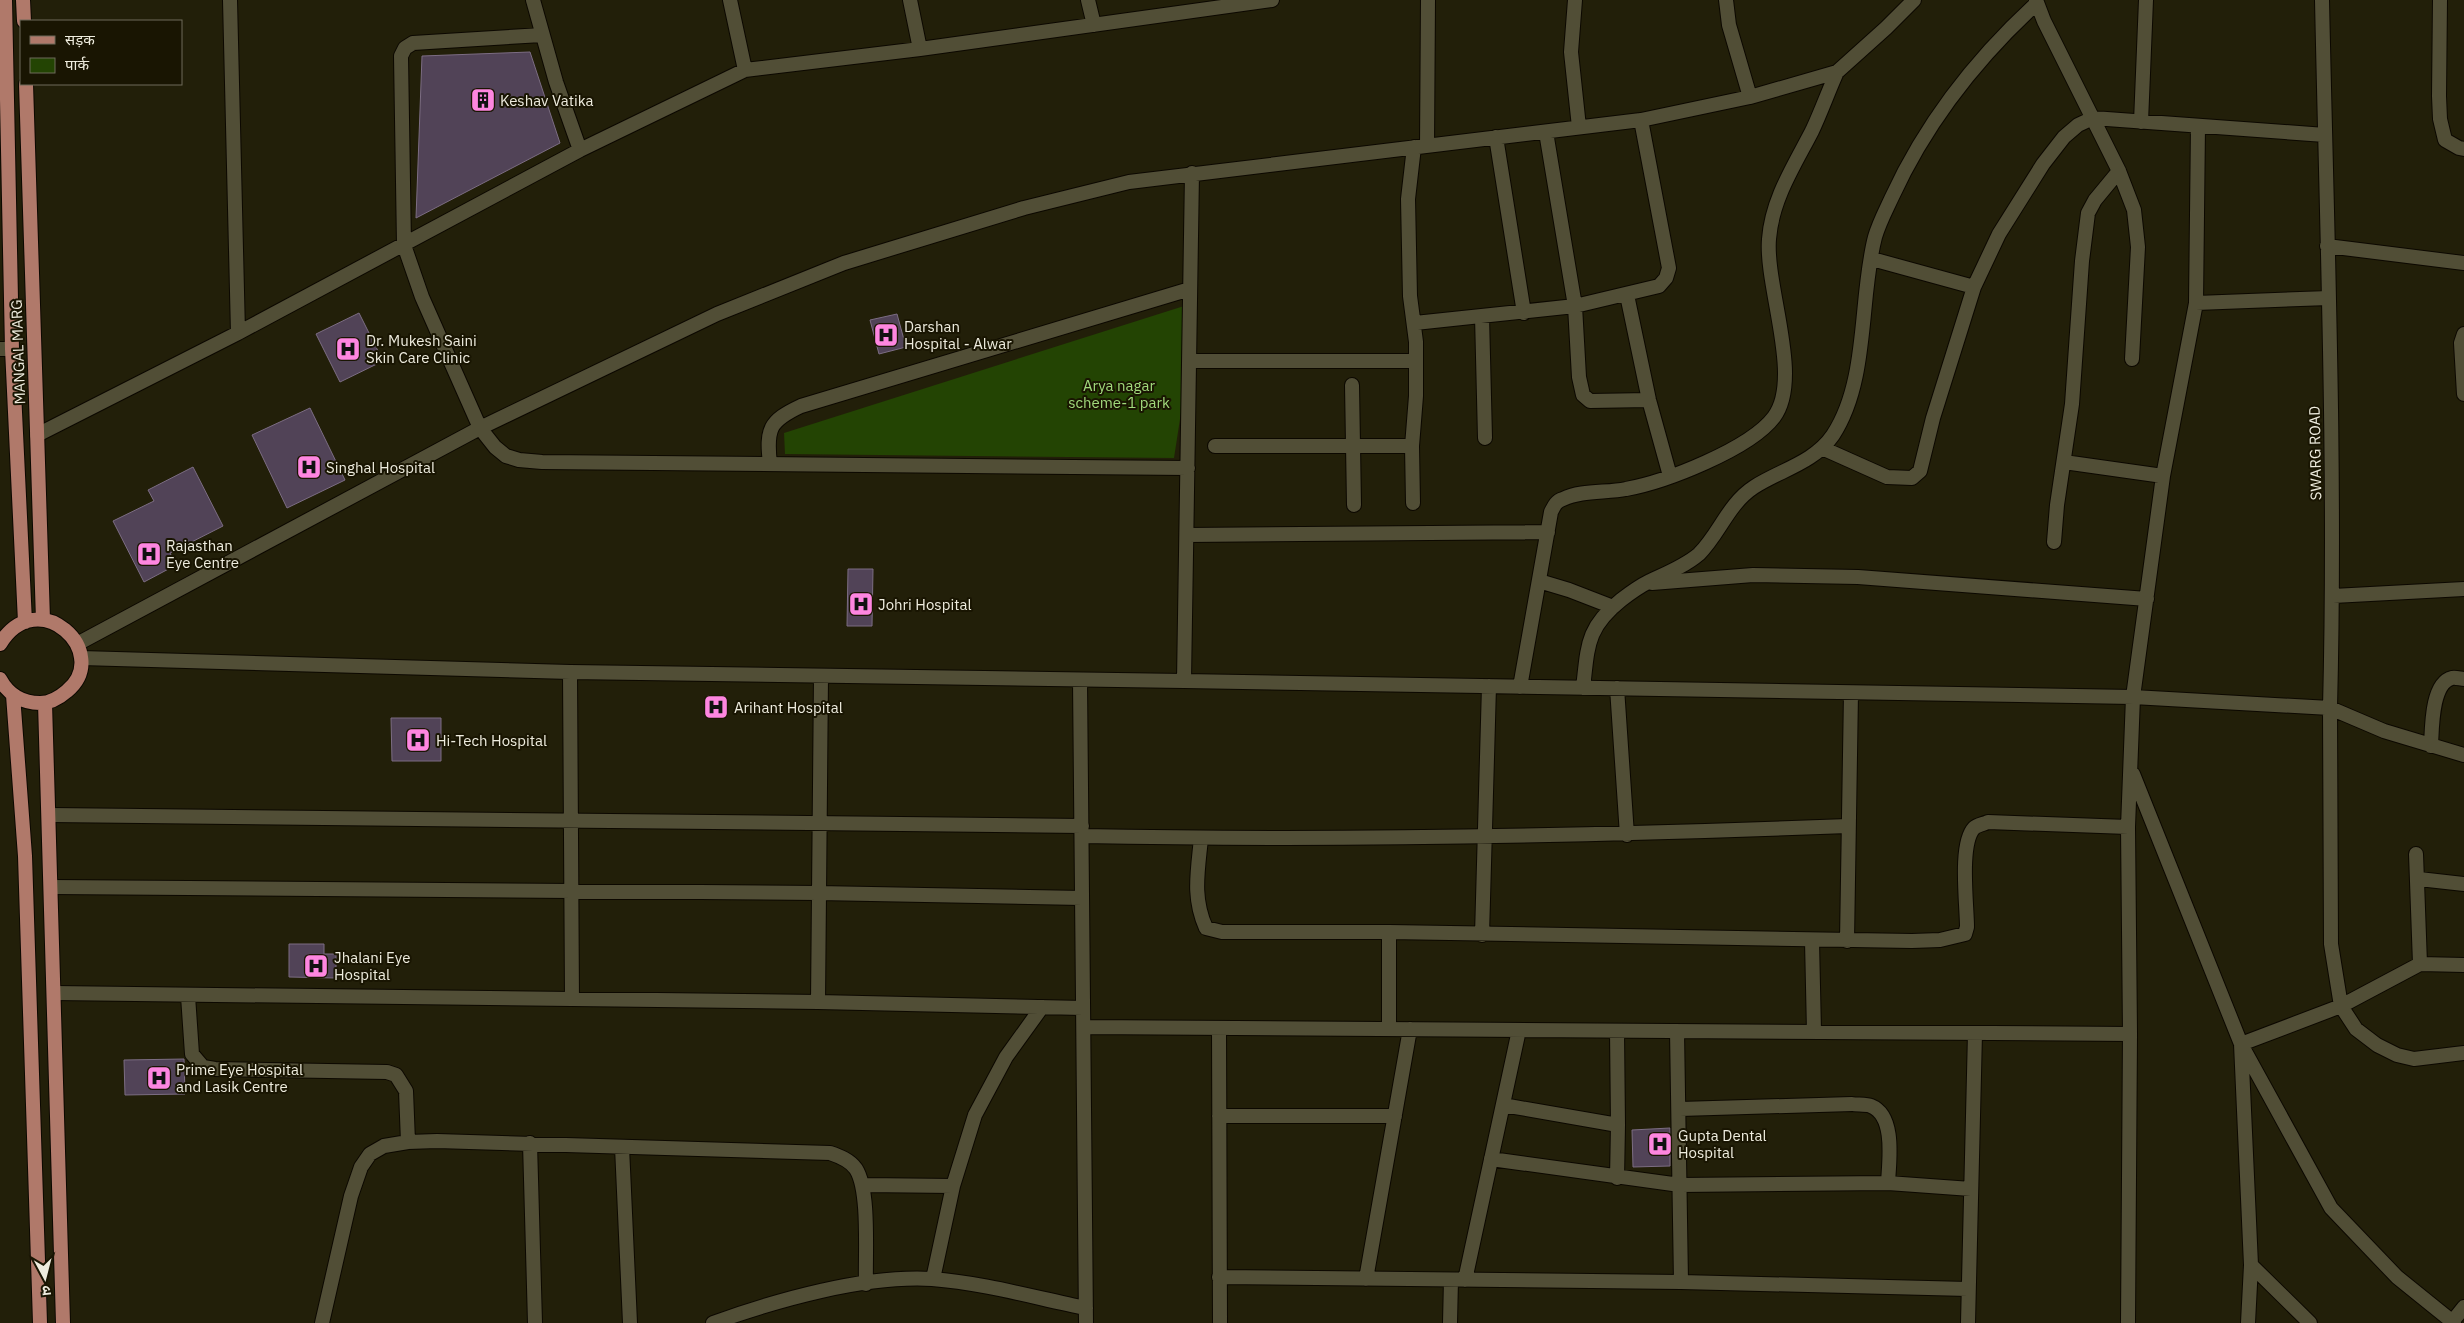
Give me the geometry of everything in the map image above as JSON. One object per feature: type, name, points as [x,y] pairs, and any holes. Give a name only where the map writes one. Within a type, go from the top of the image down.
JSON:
[{"type":"main road","name":"MANGAL MARG","points":[[5,0],[6,349],[24,622]]},
{"type":"main road","points":[[23,0],[24,20]]},
{"type":"main road","name":"MANGAL MARG","points":[[26,85],[43,620]]},
{"type":"main road","points":[[0,644],[7,633],[24,622],[34,619],[43,620],[61,626],[70,634],[77,644],[81,658],[79,674],[72,688],[60,698],[45,703],[23,700],[13,695],[0,678]]},
{"type":"main road","points":[[13,695],[25,856],[40,1323]]},
{"type":"main road","points":[[45,703],[50,816],[63,1323]]},
{"type":"street","points":[[230,0],[238,333]]},
{"type":"street","points":[[533,0],[542,35],[580,150]]},
{"type":"street","points":[[730,0],[745,70]]},
{"type":"street","points":[[910,0],[920,49]]},
{"type":"street","points":[[1088,0],[1094,25]]},
{"type":"street","points":[[37,435],[238,333],[580,150],[745,70],[920,49],[1272,0]]},
{"type":"street","points":[[1414,503],[1412,446],[1416,361],[1415,323],[1410,296],[1408,200],[1421,146],[1428,0]]},
{"type":"street","points":[[1575,0],[1572,52],[1579,127]]},
{"type":"street","points":[[1726,0],[1729,25],[1750,97]]},
{"type":"street","points":[[77,644],[480,428],[717,314],[844,263],[1058,199],[1129,182],[1641,120],[1750,97],[1837,72],[1892,23],[1914,0]]},
{"type":"street","points":[[2141,122],[2146,0]]},
{"type":"street","name":"SWARG ROAD","points":[[2322,0],[2333,596],[2330,708],[2331,944],[2341,1006]]},
{"type":"street","points":[[2440,0],[2440,119],[2445,140],[2459,148],[2464,148]]},
{"type":"street","points":[[1583,688],[1587,654],[1598,621],[1613,607],[1644,584],[1692,561],[1703,549],[1733,505],[1744,495],[1808,459],[1822,448],[1841,422],[1859,354],[1875,237],[1880,223],[1902,176],[1930,130],[1982,59],[2037,2],[2119,171],[2134,210],[2137,229],[2132,359]]},
{"type":"street","points":[[542,35],[413,43],[405,48],[401,56],[404,245],[422,297],[480,428],[495,447],[506,456],[519,460],[542,462],[1188,468]]},
{"type":"street","points":[[1520,687],[1550,512],[1555,504],[1563,498],[1625,490],[1698,465],[1749,439],[1766,427],[1781,402],[1785,370],[1770,268],[1769,241],[1771,219],[1777,200],[1820,115],[1837,72]]},
{"type":"street","points":[[1822,448],[1887,477],[1912,478],[1920,472],[1933,418],[1974,287],[1998,234],[2043,164],[2064,136],[2078,125],[2092,118],[2325,135]]},
{"type":"street","points":[[1415,323],[1524,313],[1575,306],[1659,286],[1666,278],[1669,268],[1641,120]]},
{"type":"street","points":[[2128,1323],[2130,1034],[2128,828],[2133,698],[2163,476],[2196,303],[2198,126]]},
{"type":"street","points":[[1546,132],[1575,306],[1579,377],[1583,395],[1590,401],[1649,400]]},
{"type":"street","points":[[1496,137],[1524,313]]},
{"type":"street","points":[[2054,542],[2072,404],[2082,261],[2088,213],[2095,200],[2119,171]]},
{"type":"street","points":[[1184,681],[1192,173]]},
{"type":"street","points":[[2327,246],[2464,264]]},
{"type":"street","points":[[1872,259],[1974,287]]},
{"type":"street","points":[[770,464],[768,444],[771,428],[782,415],[801,406],[1190,289]]},
{"type":"street","points":[[1627,295],[1649,400],[1670,476]]},
{"type":"street","points":[[2196,303],[2329,298]]},
{"type":"street","points":[[1482,316],[1485,438]]},
{"type":"street","points":[[2464,334],[2461,343],[2464,394]]},
{"type":"street","points":[[1189,361],[1416,361]]},
{"type":"street","points":[[1352,385],[1354,505]]},
{"type":"street","points":[[1215,446],[1412,446]]},
{"type":"street","points":[[2064,462],[2163,476]]},
{"type":"street","points":[[1187,535],[1548,532]]},
{"type":"street","points":[[1644,584],[1744,576],[1784,575],[1892,579],[2147,598]]},
{"type":"street","points":[[1539,582],[1568,590],[1613,607]]},
{"type":"street","points":[[2333,596],[2464,589]]},
{"type":"street","points":[[81,658],[821,677],[1184,681],[2133,698],[2330,708],[2358,722],[2464,755]]},
{"type":"street","points":[[570,672],[572,999]]},
{"type":"street","points":[[818,1002],[821,677]]},
{"type":"street","points":[[2431,746],[2437,694],[2444,683],[2452,678],[2464,679]]},
{"type":"street","points":[[1080,680],[1086,1323]]},
{"type":"street","points":[[1482,935],[1489,686]]},
{"type":"street","points":[[1617,688],[1627,835]]},
{"type":"street","points":[[1847,941],[1851,693]]},
{"type":"street","points":[[2131,769],[2242,1044],[2331,1208],[2397,1277],[2453,1322],[2464,1307]]},
{"type":"street","points":[[50,816],[819,822],[1082,831],[1201,838],[1627,835],[1848,826]]},
{"type":"street","points":[[1201,838],[1196,896],[1198,911],[1206,928],[1222,932],[1389,932],[1921,941],[1940,940],[1965,934],[1967,927],[1966,854],[1969,836],[1975,827],[1988,822],[2128,828]]},
{"type":"street","points":[[2416,854],[2420,964]]},
{"type":"street","points":[[2418,879],[2464,884]]},
{"type":"street","points":[[51,887],[818,893],[1082,898]]},
{"type":"street","points":[[1389,932],[1389,1029]]},
{"type":"street","points":[[1812,940],[1814,1032]]},
{"type":"street","points":[[2242,1044],[2341,1006],[2420,964],[2464,965]]},
{"type":"street","points":[[54,993],[818,1002],[1083,1008]]},
{"type":"street","points":[[188,996],[192,1054],[204,1067],[215,1069],[388,1072],[396,1075],[406,1091],[408,1142]]},
{"type":"street","points":[[2341,1006],[2356,1029],[2377,1045],[2397,1055],[2414,1059],[2464,1053]]},
{"type":"street","points":[[933,1279],[954,1186],[975,1115],[985,1093],[1006,1057],[1042,1007]]},
{"type":"street","points":[[1084,1027],[2130,1034]]},
{"type":"street","points":[[1219,1028],[1220,1323]]},
{"type":"street","points":[[1366,1279],[1410,1030]]},
{"type":"street","points":[[1450,1323],[1458,1280],[1491,1160],[1519,1030]]},
{"type":"street","points":[[1617,1031],[1617,1178]]},
{"type":"street","points":[[1678,1031],[1681,1282]]},
{"type":"street","points":[[1968,1323],[1975,1033]]},
{"type":"street","points":[[2242,1044],[2251,1265],[2248,1323]]},
{"type":"street","points":[[1680,1109],[1852,1104],[1872,1106],[1882,1116],[1889,1129],[1888,1183]]},
{"type":"street","points":[[1503,1105],[1618,1125]]},
{"type":"street","points":[[1219,1116],[1395,1116]]},
{"type":"street","points":[[322,1323],[351,1196],[361,1167],[370,1154],[384,1146],[408,1142],[530,1143],[830,1153],[845,1159],[856,1168],[864,1185],[866,1284]]},
{"type":"street","points":[[530,1143],[535,1323]]},
{"type":"street","points":[[622,1147],[630,1323]]},
{"type":"street","points":[[1491,1160],[1680,1185],[1888,1183],[1971,1188]]},
{"type":"street","points":[[864,1185],[954,1186]]},
{"type":"street","points":[[2251,1265],[2310,1323]]},
{"type":"street","points":[[1220,1277],[1681,1282],[1968,1290]]},
{"type":"street","points":[[713,1323],[758,1308],[832,1290],[904,1278],[933,1279],[1086,1308]]},
{"type":"street","points":[[758,1308],[758,1323]]},
{"type":"green space","name":"Arya nagar scheme-1 park","points":[[1184,306],[1189,361],[1174,458],[785,454],[784,433]]},
{"type":"building","name":"Keshav Vatika","points":[[530,52],[560,143],[416,218],[422,56]]},
{"type":"building","points":[[359,313],[383,361],[340,382],[316,334]]},
{"type":"building","points":[[897,314],[906,347],[879,354],[870,320]]},
{"type":"building","points":[[310,408],[345,480],[287,508],[252,435]]},
{"type":"building","points":[[193,467],[223,526],[170,553],[176,565],[144,582],[113,521],[154,501],[148,490]]},
{"type":"building","points":[[848,569],[873,569],[872,626],[847,626]]},
{"type":"building","points":[[391,718],[441,718],[441,761],[392,761]]},
{"type":"building","points":[[289,944],[324,944],[324,954],[336,954],[336,978],[289,977]]},
{"type":"building","points":[[184,1059],[185,1094],[125,1095],[124,1060]]},
{"type":"building","points":[[1670,1128],[1670,1166],[1633,1167],[1632,1130]]},
{"type":"place","name":"Keshav Vatika","points":[[483,100]]},
{"type":"place","name":"Darshan Hospital - Alwar","points":[[886,335]]},
{"type":"place","name":"Dr. Mukesh Saini Skin Care Clinic","points":[[348,349]]},
{"type":"place","name":"Singhal Hospital","points":[[309,467]]},
{"type":"place","name":"Rajasthan Eye Centre","points":[[149,554]]},
{"type":"place","name":"Johri Hospital","points":[[861,604]]},
{"type":"place","name":"Arihant Hospital","points":[[716,707]]},
{"type":"place","name":"Hi-Tech Hospital","points":[[418,740]]},
{"type":"place","name":"Jhalani Eye Hospital","points":[[316,966]]},
{"type":"place","name":"Prime Eye Hospital and Lasik Centre","points":[[159,1078]]},
{"type":"place","name":"Gupta Dental Hospital","points":[[1660,1144]]}]
